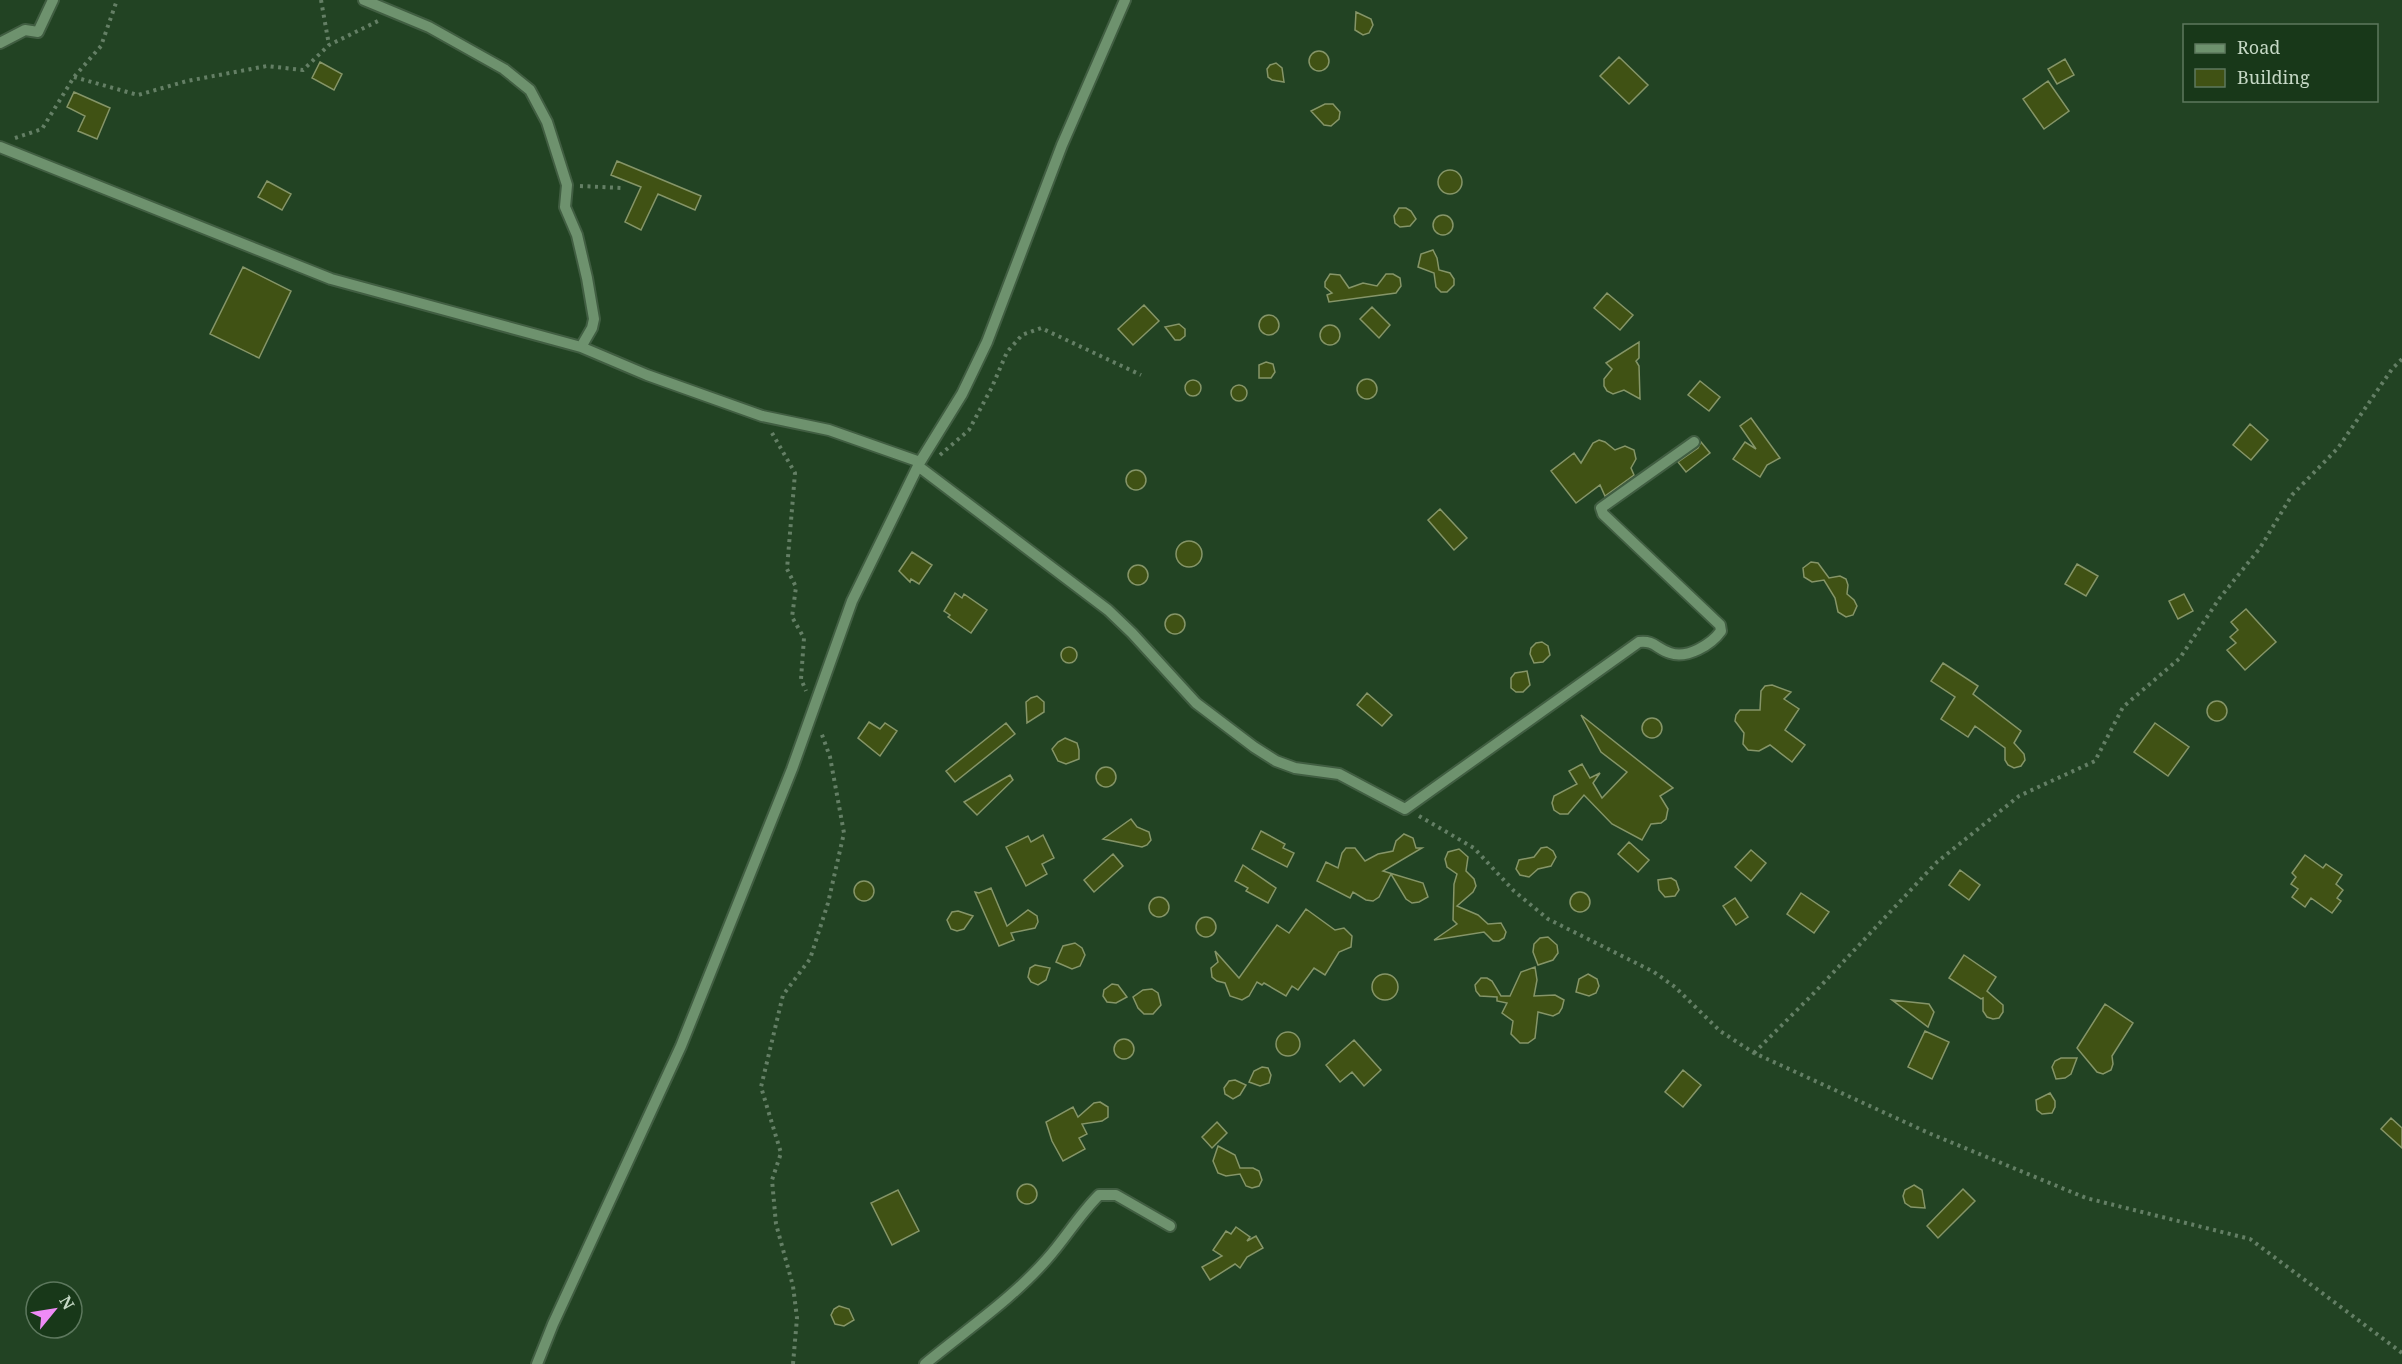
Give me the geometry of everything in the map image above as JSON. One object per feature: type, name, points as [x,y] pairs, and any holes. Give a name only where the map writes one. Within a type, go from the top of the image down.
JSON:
[{"type":"street","points":[[0,43],[25,30],[38,32],[53,0]]},
{"type":"street","points":[[364,0],[429,27],[504,69],[530,90],[547,122],[567,185],[565,207],[578,241],[594,319],[592,328],[581,347]]},
{"type":"street","points":[[537,1364],[553,1324],[681,1046],[736,914],[852,601],[919,464],[962,394],[987,342],[1062,145],[1125,0]]},
{"type":"street","points":[[0,147],[331,279],[581,347],[647,375],[762,416],[829,430],[919,464],[1108,610],[1132,633],[1196,704],[1254,747],[1276,761],[1295,768],[1339,774],[1405,808],[1639,642],[1652,642],[1667,652],[1679,654],[1700,648],[1721,631],[1720,625],[1602,514],[1601,508],[1694,442]]},
{"type":"street","points":[[925,1364],[1024,1283],[1048,1258],[1098,1195],[1116,1195],[1170,1226]]},
{"type":"path","points":[[10,140],[42,129],[74,77],[101,46],[117,0]]},
{"type":"path","points":[[321,0],[329,45]]},
{"type":"path","points":[[74,77],[138,95],[187,81],[267,66],[303,70],[329,45],[364,29],[393,12]]},
{"type":"path","points":[[567,185],[621,188]]},
{"type":"path","points":[[919,464],[945,453],[969,430],[992,387],[1007,352],[1022,335],[1041,328],[1141,375]]},
{"type":"path","points":[[1754,1053],[1814,993],[1937,862],[2019,796],[2095,761],[2123,706],[2180,658],[2219,599],[2260,548],[2292,495],[2338,448],[2392,369],[2402,359]]},
{"type":"path","points":[[762,416],[795,473],[787,569],[796,587],[792,617],[804,639],[801,680],[830,757],[844,833],[828,903],[810,959],[783,995],[761,1087],[781,1153],[772,1180],[776,1224],[793,1286],[798,1318],[793,1364]]},
{"type":"path","points":[[1405,808],[1474,848],[1514,891],[1548,919],[1661,977],[1720,1030],[1754,1053],[1931,1134],[2086,1198],[2250,1239],[2402,1353]]},
{"type":"building","points":[[1356,12],[1371,19],[1373,25],[1369,33],[1363,35],[1355,30]]},
{"type":"building","points":[[1319,51],[1326,54],[1329,61],[1326,68],[1319,71],[1312,68],[1309,61],[1312,54]]},
{"type":"building","points":[[1619,57],[1648,85],[1629,104],[1600,76]]},
{"type":"building","points":[[2065,59],[2074,75],[2057,84],[2048,69]]},
{"type":"building","points":[[320,62],[342,74],[334,90],[312,78]]},
{"type":"building","points":[[1276,63],[1282,68],[1284,82],[1268,77],[1267,69]]},
{"type":"building","points":[[2048,81],[2069,111],[2044,129],[2023,99]]},
{"type":"building","points":[[74,92],[110,108],[97,139],[78,131],[85,116],[67,107]]},
{"type":"building","points":[[1325,104],[1333,104],[1340,112],[1339,119],[1331,126],[1324,125],[1311,111]]},
{"type":"building","points":[[617,161],[701,196],[695,210],[658,194],[641,230],[625,222],[641,187],[611,175]]},
{"type":"building","points":[[1450,170],[1459,173],[1462,182],[1459,191],[1450,194],[1441,191],[1438,182],[1441,173]]},
{"type":"building","points":[[267,181],[291,194],[282,210],[258,197]]},
{"type":"building","points":[[1399,208],[1411,211],[1416,219],[1410,226],[1400,227],[1395,223],[1394,216]]},
{"type":"building","points":[[1443,215],[1450,218],[1453,225],[1450,232],[1443,235],[1436,232],[1433,225],[1436,218]]},
{"type":"building","points":[[1433,250],[1439,270],[1450,273],[1454,279],[1454,285],[1447,292],[1441,292],[1436,287],[1434,273],[1418,267],[1421,254]]},
{"type":"building","points":[[243,267],[291,291],[259,358],[210,334]]},
{"type":"building","points":[[1330,274],[1340,275],[1349,288],[1363,283],[1377,286],[1386,274],[1393,274],[1400,278],[1401,286],[1396,293],[1329,302],[1327,295],[1332,293],[1325,287],[1325,282]]},
{"type":"building","points":[[1607,293],[1633,315],[1620,330],[1594,308]]},
{"type":"building","points":[[1144,305],[1159,321],[1133,345],[1118,329]]},
{"type":"building","points":[[1372,307],[1390,325],[1379,338],[1360,319]]},
{"type":"building","points":[[1269,315],[1276,318],[1279,325],[1276,332],[1269,335],[1262,332],[1259,325],[1262,318]]},
{"type":"building","points":[[1179,324],[1185,329],[1185,336],[1180,340],[1175,340],[1165,327]]},
{"type":"building","points":[[1330,325],[1337,328],[1340,335],[1337,342],[1330,345],[1323,342],[1320,335],[1323,328]]},
{"type":"building","points":[[1639,342],[1639,358],[1636,361],[1639,366],[1640,399],[1624,390],[1613,394],[1607,391],[1604,379],[1612,369],[1606,363]]},
{"type":"building","points":[[1266,362],[1273,364],[1275,372],[1271,378],[1259,378],[1259,365]]},
{"type":"building","points":[[1367,379],[1374,382],[1377,389],[1374,396],[1367,399],[1360,396],[1357,389],[1360,382]]},
{"type":"building","points":[[1190,380],[1196,380],[1201,388],[1199,394],[1190,396],[1185,391],[1185,385]]},
{"type":"building","points":[[1700,381],[1720,397],[1709,411],[1688,395]]},
{"type":"building","points":[[1236,385],[1242,385],[1247,393],[1245,399],[1236,401],[1231,396],[1231,390]]},
{"type":"building","points":[[1751,418],[1780,458],[1767,465],[1760,477],[1733,459],[1745,442],[1756,449],[1740,426]]},
{"type":"building","points":[[2250,424],[2268,440],[2251,460],[2233,445]]},
{"type":"building","points":[[1599,440],[1615,450],[1625,446],[1634,450],[1636,459],[1631,468],[1634,475],[1605,496],[1600,485],[1576,503],[1551,471],[1574,453],[1581,463],[1593,443]]},
{"type":"building","points":[[1701,442],[1710,453],[1686,472],[1678,462],[1698,448]]},
{"type":"building","points":[[1136,470],[1143,473],[1146,480],[1143,487],[1136,490],[1129,487],[1126,480],[1129,473]]},
{"type":"building","points":[[1440,509],[1467,538],[1454,550],[1428,520]]},
{"type":"building","points":[[1189,541],[1198,545],[1202,554],[1198,563],[1189,567],[1180,563],[1176,554],[1180,545]]},
{"type":"building","points":[[912,552],[932,565],[919,584],[911,579],[910,582],[899,571]]},
{"type":"building","points":[[1811,562],[1818,563],[1829,578],[1840,576],[1846,579],[1847,594],[1857,606],[1853,615],[1846,617],[1838,612],[1835,598],[1824,580],[1812,582],[1804,577],[1803,568]]},
{"type":"building","points":[[2077,564],[2098,576],[2086,596],[2065,584]]},
{"type":"building","points":[[1138,565],[1145,568],[1148,575],[1145,582],[1138,585],[1131,582],[1128,575],[1131,568]]},
{"type":"building","points":[[955,593],[962,598],[964,594],[987,610],[971,633],[948,617],[950,615],[944,611]]},
{"type":"building","points":[[2184,594],[2193,611],[2178,619],[2169,601]]},
{"type":"building","points":[[2246,609],[2276,642],[2245,670],[2227,650],[2236,643],[2230,637],[2238,630],[2231,622]]},
{"type":"building","points":[[1175,614],[1182,617],[1185,624],[1182,631],[1175,634],[1168,631],[1165,624],[1168,617]]},
{"type":"building","points":[[1542,642],[1548,646],[1550,655],[1543,662],[1534,663],[1530,654],[1531,648],[1536,643]]},
{"type":"building","points":[[1069,647],[1075,649],[1077,655],[1075,661],[1069,663],[1063,661],[1061,655],[1063,649]]},
{"type":"building","points":[[1943,663],[1978,686],[1973,694],[2021,731],[2014,743],[2024,754],[2025,760],[2021,766],[2014,768],[2008,765],[2005,760],[2005,748],[1975,726],[1968,737],[1941,719],[1955,697],[1931,681]]},
{"type":"building","points":[[1527,671],[1530,685],[1523,692],[1516,692],[1511,688],[1511,678],[1515,673]]},
{"type":"building","points":[[1772,685],[1791,692],[1784,699],[1799,709],[1785,730],[1805,745],[1792,762],[1770,745],[1759,751],[1748,750],[1743,744],[1744,733],[1735,721],[1740,710],[1760,710],[1761,691],[1765,686]]},
{"type":"building","points":[[1367,693],[1392,715],[1382,726],[1357,705]]},
{"type":"building","points":[[1037,696],[1044,702],[1044,712],[1027,723],[1026,702]]},
{"type":"building","points":[[2217,701],[2224,704],[2227,711],[2224,718],[2217,721],[2210,718],[2207,711],[2210,704]]},
{"type":"building","points":[[1581,715],[1673,788],[1660,796],[1668,809],[1666,819],[1661,823],[1651,824],[1642,840],[1612,824],[1584,795],[1568,814],[1560,814],[1554,810],[1552,803],[1554,796],[1577,784],[1569,771],[1582,764],[1590,778],[1600,773],[1593,783],[1602,798],[1627,772],[1601,752]]},
{"type":"building","points":[[1652,718],[1659,721],[1662,728],[1659,735],[1652,738],[1645,735],[1642,728],[1645,721]]},
{"type":"building","points":[[869,722],[880,729],[885,723],[897,731],[880,756],[858,738]]},
{"type":"building","points":[[1006,723],[1015,734],[955,782],[946,771]]},
{"type":"building","points":[[2155,723],[2189,747],[2168,776],[2134,752]]},
{"type":"building","points":[[1065,738],[1077,743],[1079,750],[1079,759],[1066,764],[1058,761],[1052,749]]},
{"type":"building","points":[[1106,767],[1113,770],[1116,777],[1113,784],[1106,787],[1099,784],[1096,777],[1099,770]]},
{"type":"building","points":[[1010,775],[1013,780],[977,815],[964,802]]},
{"type":"building","points":[[1131,819],[1137,827],[1149,832],[1151,840],[1147,845],[1142,847],[1103,839]]},
{"type":"building","points":[[1261,831],[1285,844],[1283,848],[1294,853],[1287,867],[1252,849]]},
{"type":"building","points":[[1404,834],[1413,838],[1416,848],[1422,848],[1383,871],[1423,883],[1428,897],[1419,902],[1412,903],[1406,899],[1391,874],[1379,897],[1373,901],[1366,900],[1353,892],[1350,898],[1317,881],[1326,862],[1338,868],[1342,853],[1346,848],[1355,848],[1365,861],[1378,854],[1393,851],[1396,841]]},
{"type":"building","points":[[1043,835],[1054,858],[1042,864],[1047,874],[1026,886],[1006,847],[1028,836],[1031,842]]},
{"type":"building","points":[[1629,842],[1649,860],[1638,872],[1618,854]]},
{"type":"building","points":[[1547,847],[1556,857],[1551,866],[1538,869],[1529,877],[1520,875],[1516,869],[1519,860],[1534,857],[1541,848]]},
{"type":"building","points":[[1459,849],[1468,857],[1466,871],[1474,879],[1476,886],[1473,892],[1457,906],[1478,915],[1488,924],[1501,923],[1506,932],[1504,938],[1499,941],[1493,941],[1484,932],[1434,940],[1457,924],[1453,920],[1454,884],[1457,874],[1447,867],[1445,859],[1448,852]]},
{"type":"building","points":[[1751,850],[1766,863],[1751,881],[1735,867]]},
{"type":"building","points":[[1113,854],[1123,866],[1094,892],[1084,880]]},
{"type":"building","points":[[2305,855],[2323,868],[2326,864],[2342,875],[2336,884],[2343,890],[2337,898],[2341,901],[2332,913],[2311,898],[2305,907],[2292,897],[2298,889],[2291,884],[2296,877],[2292,873]]},
{"type":"building","points":[[1243,865],[1276,888],[1268,903],[1246,891],[1248,888],[1235,881]]},
{"type":"building","points":[[1960,870],[1980,885],[1969,900],[1949,885]]},
{"type":"building","points":[[1671,878],[1676,881],[1679,890],[1675,896],[1665,897],[1659,890],[1658,880]]},
{"type":"building","points":[[864,881],[871,884],[874,891],[871,898],[864,901],[857,898],[854,891],[857,884]]},
{"type":"building","points":[[991,888],[1007,926],[1028,910],[1037,916],[1038,922],[1035,928],[1011,933],[1014,940],[999,946],[975,892],[979,893]]},
{"type":"building","points":[[1580,892],[1587,895],[1590,902],[1587,909],[1580,912],[1573,909],[1570,902],[1573,895]]},
{"type":"building","points":[[1801,893],[1829,912],[1814,933],[1787,914]]},
{"type":"building","points":[[1159,897],[1166,900],[1169,907],[1166,914],[1159,917],[1152,914],[1149,907],[1152,900]]},
{"type":"building","points":[[1735,898],[1748,917],[1736,925],[1723,906]]},
{"type":"building","points":[[1306,909],[1335,930],[1344,928],[1352,936],[1351,947],[1339,952],[1325,975],[1314,968],[1298,990],[1292,986],[1286,996],[1264,983],[1262,985],[1257,982],[1249,996],[1242,1000],[1230,996],[1225,983],[1212,977],[1211,968],[1218,962],[1215,951],[1239,978],[1277,925],[1289,933]]},
{"type":"building","points":[[958,911],[973,916],[964,929],[957,931],[951,929],[947,920],[952,912]]},
{"type":"building","points":[[1206,917],[1213,920],[1216,927],[1213,934],[1206,937],[1199,934],[1196,927],[1199,920]]},
{"type":"building","points":[[1548,937],[1557,945],[1558,953],[1553,960],[1538,965],[1533,952],[1534,944],[1540,938]]},
{"type":"building","points":[[1075,943],[1082,948],[1085,955],[1080,966],[1072,969],[1056,962],[1063,946]]},
{"type":"building","points":[[1964,955],[1996,977],[1987,991],[2003,1005],[2003,1012],[1999,1018],[1987,1017],[1983,1011],[1983,998],[1981,999],[1949,978]]},
{"type":"building","points":[[1035,965],[1050,968],[1046,980],[1038,985],[1031,982],[1028,977],[1030,968]]},
{"type":"building","points":[[1535,967],[1537,980],[1534,996],[1555,995],[1564,1000],[1559,1013],[1553,1016],[1538,1012],[1535,1038],[1528,1043],[1520,1043],[1511,1034],[1513,1021],[1502,1013],[1507,1003],[1497,1001],[1497,997],[1480,996],[1475,985],[1481,978],[1487,978],[1492,981],[1501,996],[1510,996],[1521,972]]},
{"type":"building","points":[[1385,974],[1394,978],[1398,987],[1394,996],[1385,1000],[1376,996],[1372,987],[1376,978]]},
{"type":"building","points":[[1588,974],[1597,979],[1599,986],[1596,993],[1589,996],[1576,992],[1579,979]]},
{"type":"building","points":[[1112,984],[1118,985],[1127,997],[1116,1003],[1107,1002],[1103,996],[1104,990]]},
{"type":"building","points":[[1152,989],[1158,993],[1161,1005],[1153,1014],[1144,1014],[1133,997],[1143,990]]},
{"type":"building","points":[[1892,1000],[1929,1004],[1934,1012],[1928,1027]]},
{"type":"building","points":[[2105,1004],[2133,1023],[2112,1056],[2111,1070],[2103,1074],[2097,1072],[2077,1048]]},
{"type":"building","points":[[1925,1031],[1949,1042],[1932,1079],[1908,1067]]},
{"type":"building","points":[[1288,1032],[1297,1035],[1300,1044],[1297,1053],[1288,1056],[1279,1053],[1276,1044],[1279,1035]]},
{"type":"building","points":[[1124,1039],[1131,1042],[1134,1049],[1131,1056],[1124,1059],[1117,1056],[1114,1049],[1117,1042]]},
{"type":"building","points":[[1354,1040],[1381,1070],[1364,1086],[1352,1072],[1340,1082],[1326,1065]]},
{"type":"building","points":[[2061,1058],[2077,1058],[2071,1074],[2065,1078],[2056,1079],[2052,1067],[2055,1061]]},
{"type":"building","points":[[1262,1067],[1268,1068],[1271,1075],[1269,1083],[1260,1086],[1249,1082],[1254,1071]]},
{"type":"building","points":[[1683,1070],[1701,1085],[1683,1107],[1665,1092]]},
{"type":"building","points":[[1235,1080],[1246,1085],[1240,1095],[1233,1099],[1225,1094],[1224,1088],[1229,1081]]},
{"type":"building","points":[[2050,1093],[2055,1101],[2055,1107],[2052,1113],[2042,1114],[2037,1110],[2036,1100]]},
{"type":"building","points":[[1100,1102],[1108,1107],[1108,1117],[1102,1121],[1082,1124],[1087,1134],[1079,1138],[1085,1149],[1063,1161],[1052,1141],[1046,1122],[1073,1107],[1078,1117],[1094,1103]]},
{"type":"building","points":[[2391,1118],[2402,1128],[2402,1148],[2381,1129]]},
{"type":"building","points":[[1217,1122],[1227,1133],[1212,1148],[1202,1137]]},
{"type":"building","points":[[1218,1146],[1235,1155],[1240,1168],[1253,1168],[1259,1171],[1262,1180],[1259,1186],[1252,1188],[1246,1186],[1240,1174],[1226,1176],[1218,1173],[1213,1161]]},
{"type":"building","points":[[1027,1184],[1034,1187],[1037,1194],[1034,1201],[1027,1204],[1020,1201],[1017,1194],[1020,1187]]},
{"type":"building","points":[[1914,1185],[1922,1190],[1925,1208],[1911,1207],[1905,1203],[1903,1196],[1905,1190]]},
{"type":"building","points":[[1963,1189],[1975,1201],[1938,1238],[1927,1226]]},
{"type":"building","points":[[898,1190],[919,1231],[892,1245],[871,1203]]},
{"type":"building","points":[[1236,1227],[1250,1237],[1247,1241],[1256,1236],[1263,1248],[1247,1257],[1240,1268],[1235,1264],[1210,1280],[1202,1267],[1222,1256],[1213,1250],[1226,1231],[1231,1234]]},
{"type":"building","points":[[839,1306],[849,1309],[854,1320],[844,1326],[835,1324],[831,1315]]}]
